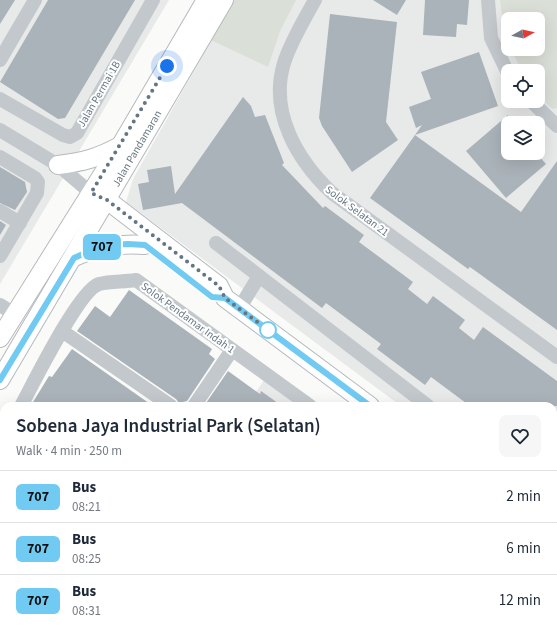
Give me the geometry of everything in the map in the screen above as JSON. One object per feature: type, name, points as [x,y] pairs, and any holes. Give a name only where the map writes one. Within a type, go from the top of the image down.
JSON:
[{"type":"main road","points":[[100,201],[121,145],[206,0]]},
{"type":"main road","name":"Jalan Pandamaran","points":[[0,380],[74,258],[100,201],[224,0]]},
{"type":"main road","points":[[58,165],[83,162],[102,156],[121,145]]},
{"type":"main road","points":[[100,201],[145,245],[212,297],[232,304]]},
{"type":"main road","points":[[100,201],[219,286],[232,304],[361,402]]},
{"type":"main road","name":"Jalan Pandamaran","points":[[0,338],[7,309],[100,201]]},
{"type":"main road","points":[[74,258],[92,250],[111,245],[145,245]]},
{"type":"street","points":[[0,60],[35,0]]},
{"type":"street","name":"Jalan Permai 1B","points":[[0,98],[63,135],[70,137],[77,133],[153,0]]},
{"type":"street","name":"Solok Selatan 21","points":[[315,0],[290,47],[283,64],[280,95],[282,112],[293,146],[318,180],[332,193],[557,357]]},
{"type":"street","points":[[488,0],[491,38],[504,64]]},
{"type":"street","points":[[538,108],[557,126]]},
{"type":"street","points":[[0,130],[58,165],[100,201]]},
{"type":"street","points":[[0,157],[35,178],[38,182],[37,193],[0,256]]},
{"type":"street","points":[[0,211],[20,223]]},
{"type":"street","points":[[216,243],[420,402]]},
{"type":"street","points":[[232,304],[260,276]]},
{"type":"street","name":"Solok Pendamar Indah 1","points":[[24,402],[62,331],[86,294],[98,284],[136,280],[304,402]]},
{"type":"street","points":[[62,331],[165,402]]},
{"type":"street","points":[[197,402],[232,350]]},
{"type":"shaded area","points":[[0,0],[169,0],[0,284]]},
{"type":"shaded area","points":[[234,0],[557,0],[557,402],[396,402],[126,202],[133,179]]},
{"type":"shaded area","points":[[234,0],[296,0],[280,31],[268,67],[211,40]]},
{"type":"shaded area","points":[[500,0],[557,0],[557,108],[552,109],[545,102],[545,64],[518,64],[514,56],[545,56],[545,12],[502,12]]},
{"type":"shaded area","points":[[265,379],[297,402],[249,402]]},
{"type":"building","points":[[0,0],[15,0],[0,24]]},
{"type":"building","points":[[48,0],[135,0],[65,118],[58,119],[0,82]]},
{"type":"building","points":[[373,0],[406,0],[397,15]]},
{"type":"building","points":[[425,0],[469,0],[467,25],[457,24],[456,37],[423,35]]},
{"type":"building","points":[[330,14],[397,22],[386,122],[398,140],[352,172],[322,126],[319,118]]},
{"type":"building","points":[[479,52],[498,106],[415,135],[422,125],[416,128],[409,107],[431,99],[421,72]]},
{"type":"building","points":[[243,97],[251,106],[255,117],[265,115],[284,163],[282,165],[323,208],[325,206],[364,235],[359,242],[413,282],[408,289],[427,304],[433,296],[465,320],[459,328],[474,340],[483,327],[557,381],[557,402],[465,402],[431,377],[425,385],[377,349],[381,344],[326,303],[322,308],[182,203],[143,210],[138,184],[149,182],[147,170],[171,166],[175,194]]},
{"type":"building","points":[[501,121],[501,160],[542,160],[546,164],[506,198],[466,151]]},
{"type":"building","points":[[415,135],[521,212],[557,161],[557,330],[470,267],[468,269],[370,198]]},
{"type":"building","points":[[0,167],[25,182],[27,192],[15,210],[0,203]]},
{"type":"building","points":[[0,221],[6,225],[0,235]]},
{"type":"building","points":[[129,290],[212,349],[209,354],[215,359],[187,401],[178,402],[77,331],[95,306],[110,317]]},
{"type":"building","points":[[72,349],[147,402],[33,402],[49,376],[52,377]]},
{"type":"building","points":[[228,371],[260,394],[261,391],[276,402],[207,402]]},
{"type":"bus line","name":"707","points":[[0,380],[74,258],[92,250],[111,245],[145,245],[212,297],[225,298],[365,402]]},
{"type":"route","points":[[167,66],[91,193],[107,200],[219,286],[225,298],[268,330]]}]
